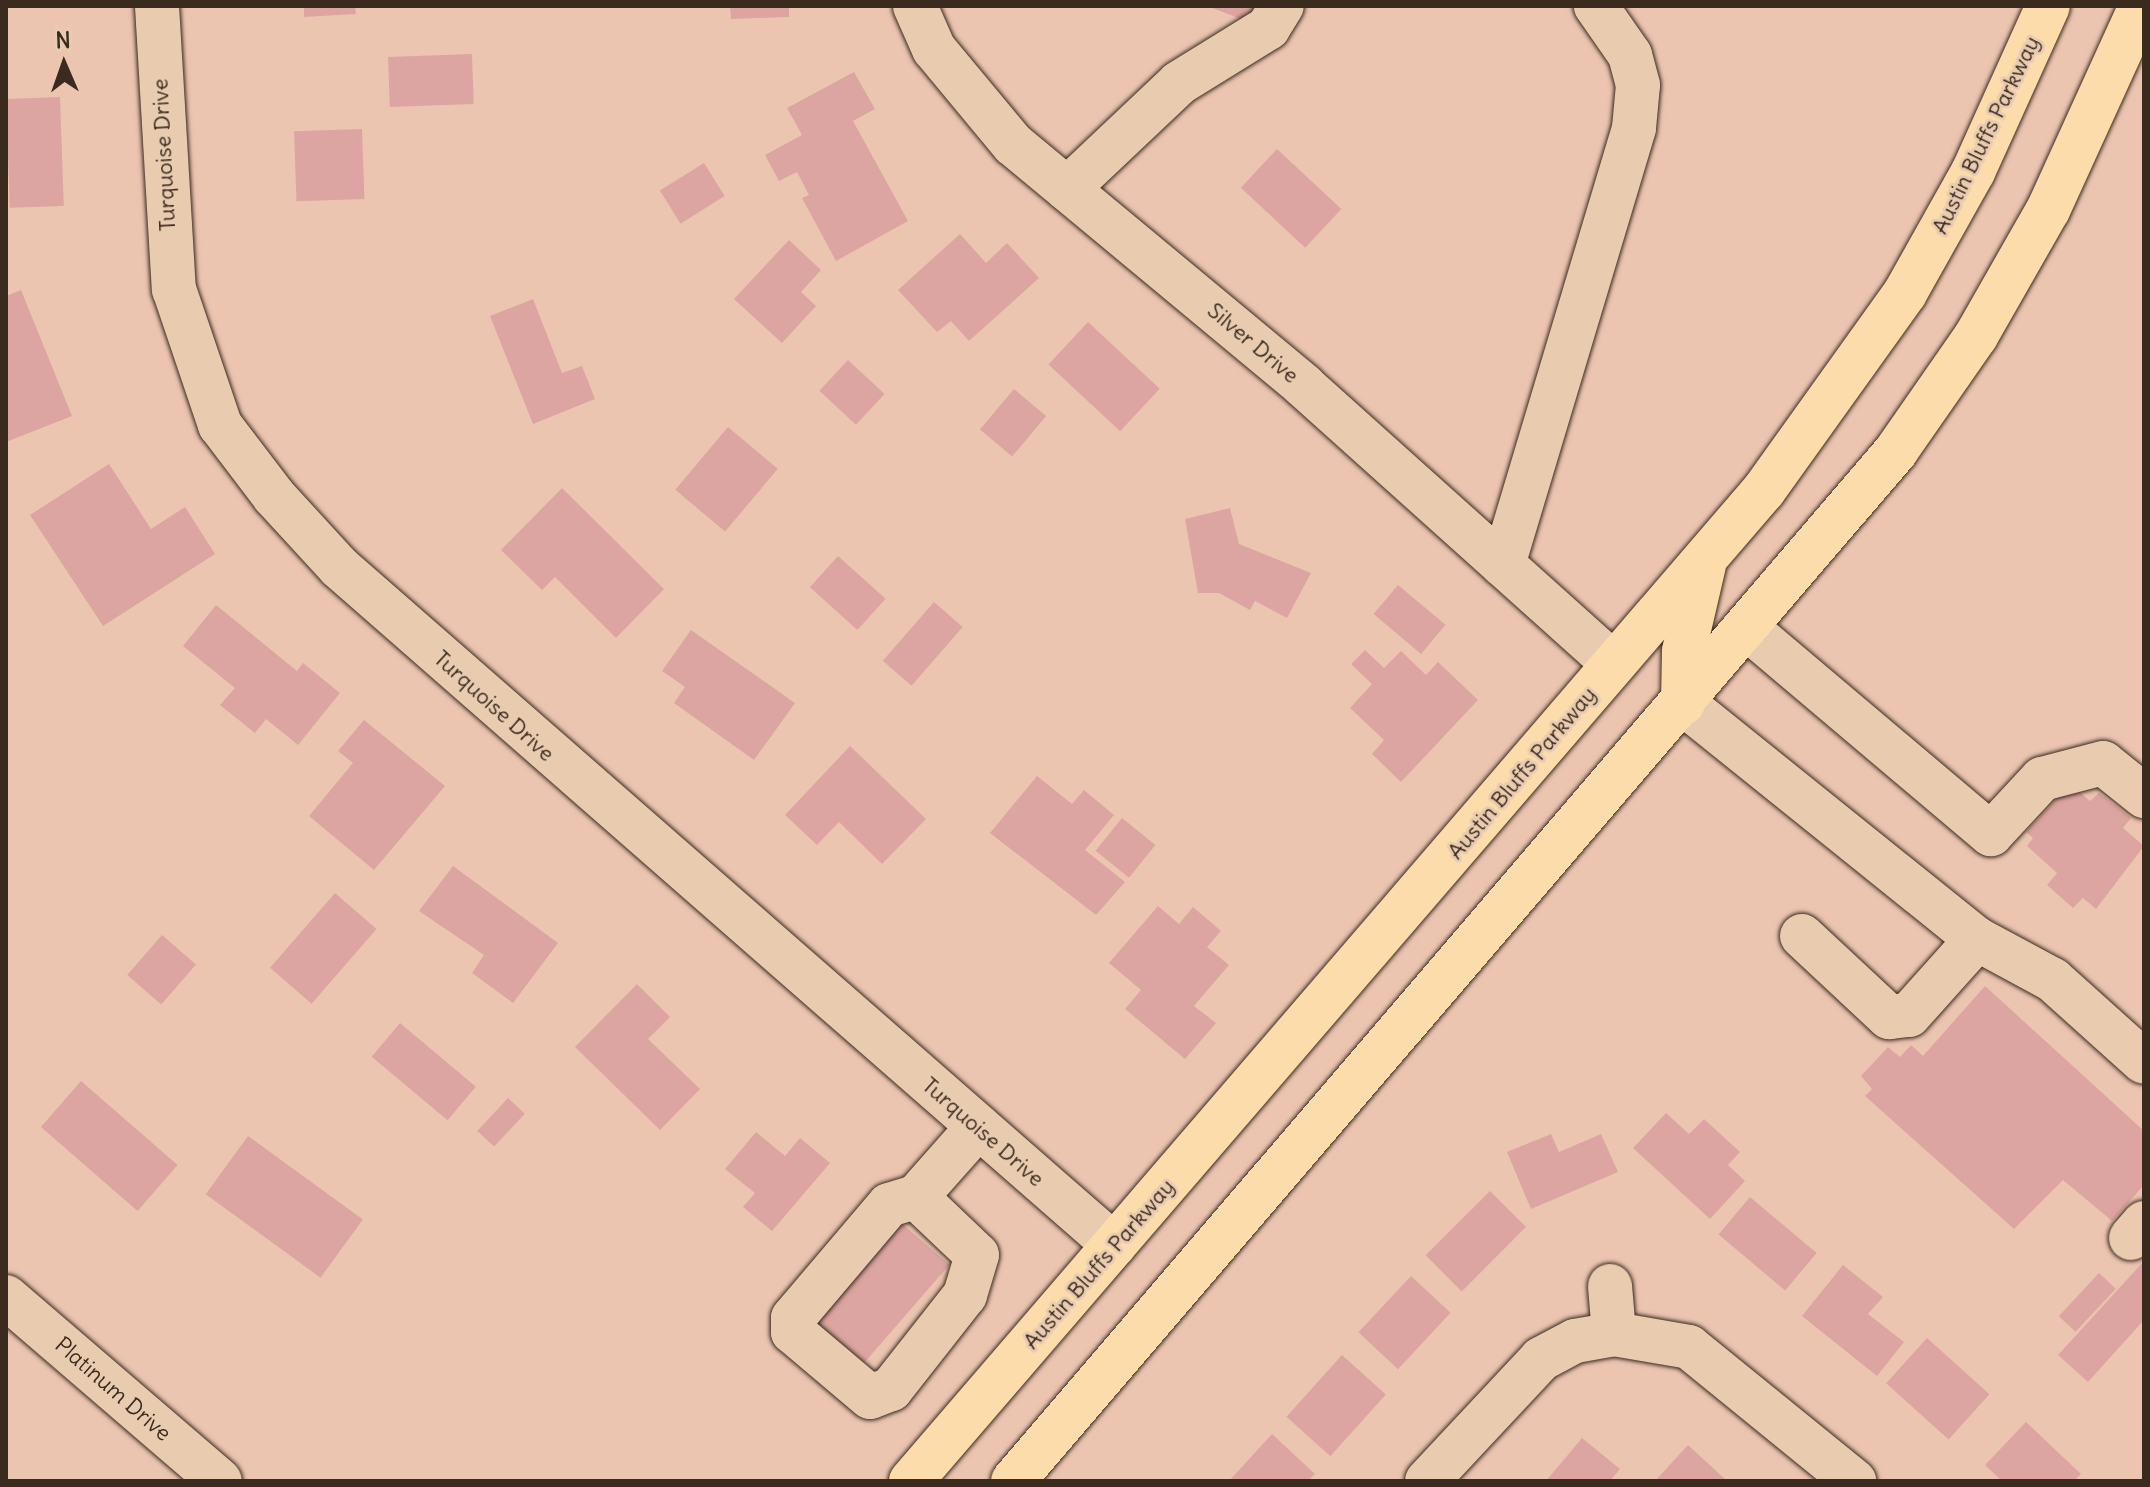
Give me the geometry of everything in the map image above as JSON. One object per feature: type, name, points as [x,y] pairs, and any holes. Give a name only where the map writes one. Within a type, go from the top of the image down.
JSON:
[{"type":"main road","name":"Austin Bluffs Parkway","points":[[911,1481],[1764,490],[1905,293],[1973,172],[2048,6]]},
{"type":"main road","points":[[1013,1481],[1748,629],[1896,451],[1976,336],[2048,210],[2141,6]]},
{"type":"main road","points":[[1683,703],[1684,651],[1706,555]]},
{"type":"street","name":"Turquoise Drive","points":[[157,6],[174,289],[220,425],[339,567],[1114,1245]]},
{"type":"street","name":"Silver Drive","points":[[915,6],[965,92],[1067,189],[1614,664]]},
{"type":"street","points":[[1067,189],[1179,83],[1268,28],[1282,6]]},
{"type":"street","points":[[1503,565],[1634,128],[1638,85],[1630,55],[1596,6]]},
{"type":"street","points":[[1748,629],[1991,834],[2042,779],[2103,763],[2144,796]]},
{"type":"street","points":[[1683,703],[1977,939],[2053,980],[2144,1062]]},
{"type":"street","points":[[1802,936],[1889,1017],[1909,1015],[1977,939]]},
{"type":"street","points":[[916,1197],[977,1255],[965,1295],[891,1389],[870,1397],[793,1332],[793,1318],[889,1205],[916,1197],[978,1127]]},
{"type":"street","points":[[1610,1286],[1614,1334]]},
{"type":"street","name":"Platinum Drive","points":[[6,1297],[220,1481]]},
{"type":"street","points":[[1427,1481],[1541,1359],[1575,1341],[1614,1334],[1689,1347],[1854,1481]]},
{"type":"building","points":[[304,6],[355,6],[356,14],[304,17]]},
{"type":"building","points":[[730,6],[789,6],[789,17],[731,19]]},
{"type":"building","points":[[1207,6],[1255,6],[1249,22]]},
{"type":"building","points":[[472,54],[474,104],[390,107],[388,57]]},
{"type":"building","points":[[854,72],[875,109],[853,121],[908,221],[836,261],[802,198],[809,195],[797,172],[779,181],[765,155],[802,135],[787,108]]},
{"type":"building","points":[[60,97],[64,206],[10,208],[6,99]]},
{"type":"building","points":[[362,129],[364,199],[296,201],[294,131]]},
{"type":"building","points":[[1277,149],[1341,209],[1305,248],[1241,188]]},
{"type":"building","points":[[704,163],[725,196],[681,224],[660,191]]},
{"type":"building","points":[[960,234],[986,263],[1007,243],[1039,278],[969,341],[951,321],[937,332],[898,290]]},
{"type":"building","points":[[789,240],[821,270],[801,292],[816,306],[782,343],[734,299]]},
{"type":"building","points":[[21,290],[72,416],[6,442],[6,296]]},
{"type":"building","points":[[533,299],[562,373],[582,366],[595,399],[533,424],[490,316]]},
{"type":"building","points":[[1088,322],[1160,389],[1120,431],[1048,364]]},
{"type":"building","points":[[848,360],[885,394],[856,425],[819,391]]},
{"type":"building","points":[[1014,389],[1046,416],[1012,457],[980,430]]},
{"type":"building","points":[[728,427],[778,469],[725,532],[675,490]]},
{"type":"building","points":[[109,464],[151,529],[185,507],[215,554],[103,626],[30,515]]},
{"type":"building","points":[[562,488],[664,589],[616,638],[555,577],[542,590],[501,550]]},
{"type":"building","points":[[1230,508],[1239,544],[1311,573],[1287,618],[1255,601],[1250,610],[1219,593],[1198,593],[1185,519]]},
{"type":"building","points":[[838,556],[886,599],[857,630],[810,587]]},
{"type":"building","points":[[1398,585],[1445,625],[1421,654],[1374,614]]},
{"type":"building","points":[[934,602],[963,627],[912,686],[883,661]]},
{"type":"building","points":[[216,605],[297,671],[303,663],[340,693],[298,745],[266,719],[255,733],[220,705],[235,688],[183,646]]},
{"type":"building","points":[[691,630],[795,703],[754,760],[674,703],[685,687],[662,671]]},
{"type":"building","points":[[1365,650],[1384,668],[1401,651],[1426,675],[1438,662],[1478,700],[1401,782],[1372,754],[1384,740],[1350,708],[1372,684],[1351,664]]},
{"type":"building","points":[[364,720],[445,786],[374,870],[309,816],[353,763],[338,751]]},
{"type":"building","points":[[850,746],[926,819],[882,864],[839,822],[817,845],[785,815]]},
{"type":"building","points":[[1037,776],[1072,804],[1084,790],[1114,815],[1085,850],[1125,882],[1096,915],[990,833]]},
{"type":"building","points":[[2070,784],[2090,801],[2099,793],[2131,818],[2123,828],[2144,846],[2096,909],[2083,898],[2073,908],[2047,885],[2057,873],[2027,846],[2033,838],[2026,832]]},
{"type":"building","points":[[1122,818],[1155,845],[1129,878],[1096,851]]},
{"type":"building","points":[[453,866],[558,943],[513,1003],[472,973],[484,955],[419,911]]},
{"type":"building","points":[[335,893],[377,929],[312,1004],[270,968]]},
{"type":"building","points":[[1158,906],[1179,924],[1193,907],[1221,931],[1207,947],[1229,965],[1194,1006],[1216,1023],[1185,1059],[1125,1009],[1141,990],[1109,963]]},
{"type":"building","points":[[162,935],[196,965],[161,1005],[127,975]]},
{"type":"building","points":[[637,984],[670,1017],[648,1039],[700,1089],[660,1130],[575,1047]]},
{"type":"building","points":[[1985,986],[2144,1131],[2144,1185],[2112,1221],[2063,1180],[2014,1229],[1865,1096],[1872,1089],[1861,1076],[1888,1047],[1900,1057],[1911,1045],[1923,1056]]},
{"type":"building","points":[[400,1023],[476,1087],[448,1120],[372,1057]]},
{"type":"building","points":[[81,1081],[178,1165],[138,1211],[41,1127]]},
{"type":"building","points":[[508,1098],[525,1114],[494,1147],[477,1131]]},
{"type":"building","points":[[1666,1113],[1689,1134],[1704,1119],[1740,1152],[1728,1165],[1745,1181],[1710,1219],[1633,1148]]},
{"type":"building","points":[[756,1132],[785,1156],[800,1138],[830,1163],[772,1231],[743,1207],[755,1193],[725,1169]]},
{"type":"building","points":[[1551,1134],[1559,1152],[1601,1134],[1618,1172],[1531,1209],[1507,1152]]},
{"type":"building","points":[[248,1136],[363,1219],[321,1278],[206,1194]]},
{"type":"building","points":[[1490,1191],[1526,1227],[1462,1291],[1426,1255]]},
{"type":"building","points":[[1750,1197],[1817,1253],[1785,1290],[1719,1235]]},
{"type":"building","points":[[892,1215],[949,1265],[858,1371],[800,1321]]},
{"type":"building","points":[[2144,1261],[2144,1320],[2088,1382],[2058,1355]]},
{"type":"building","points":[[1843,1265],[1883,1297],[1868,1314],[1904,1342],[1877,1376],[1802,1316]]},
{"type":"building","points":[[2099,1273],[2116,1289],[2076,1332],[2059,1316]]},
{"type":"building","points":[[1411,1276],[1450,1313],[1398,1369],[1358,1332]]},
{"type":"building","points":[[1927,1338],[1989,1394],[1949,1440],[1886,1383]]},
{"type":"building","points":[[1342,1355],[1386,1394],[1330,1456],[1286,1417]]},
{"type":"building","points":[[2026,1422],[2081,1474],[2074,1481],[2002,1481],[1985,1465]]},
{"type":"building","points":[[1272,1434],[1315,1474],[1308,1481],[1229,1481]]},
{"type":"building","points":[[1582,1438],[1620,1469],[1610,1481],[1546,1481]]},
{"type":"building","points":[[1688,1445],[1727,1481],[1655,1481]]}]
